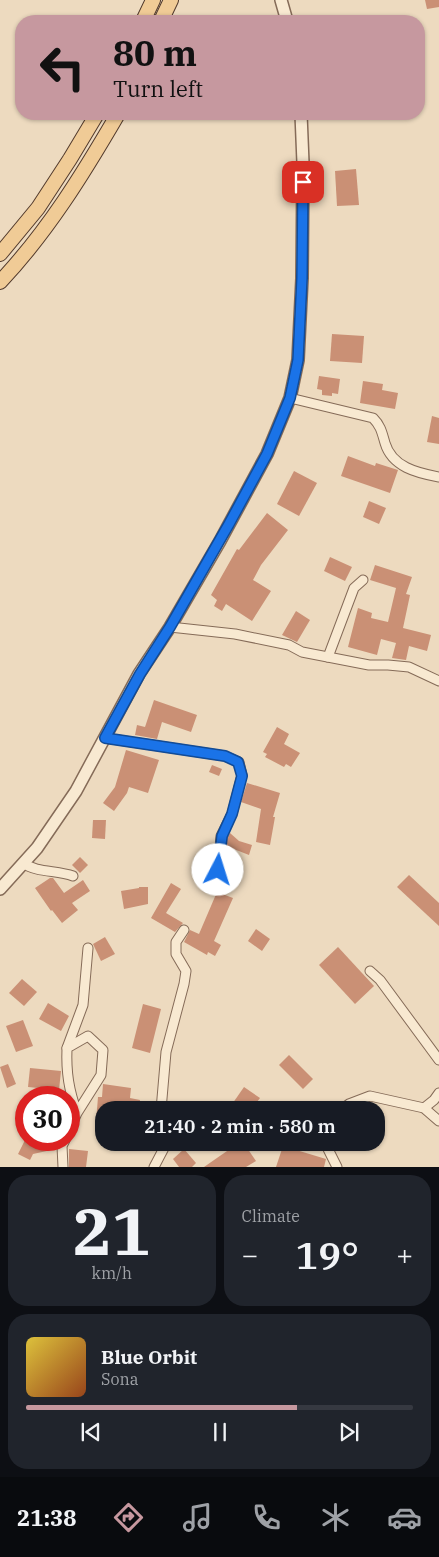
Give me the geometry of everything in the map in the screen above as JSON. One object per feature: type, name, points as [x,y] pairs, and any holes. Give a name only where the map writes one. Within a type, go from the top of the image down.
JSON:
[{"type":"main road","points":[[146,15],[153,0]]},
{"type":"main road","points":[[165,15],[171,0]]},
{"type":"main road","points":[[0,254],[38,208],[93,120]]},
{"type":"main road","points":[[0,282],[23,257],[56,215],[114,120]]},
{"type":"street","points":[[281,0],[285,15]]},
{"type":"street","points":[[0,889],[36,848],[76,791],[140,674],[220,541],[267,454],[290,398],[298,360],[302,278],[303,163],[301,120]]},
{"type":"street","points":[[290,398],[370,417],[379,424],[387,450],[399,464],[418,473],[439,477]]},
{"type":"street","points":[[328,657],[354,588],[363,580]]},
{"type":"street","points":[[170,627],[235,634],[289,645],[302,652],[369,665],[388,664],[409,667],[439,681]]},
{"type":"street","points":[[105,738],[225,756],[238,762],[242,776],[232,814],[222,836],[218,870]]},
{"type":"street","points":[[23,863],[30,868],[61,872],[73,876]]},
{"type":"street","points":[[162,1101],[166,1052],[186,971],[176,954],[176,942],[184,930]]},
{"type":"street","points":[[69,1086],[66,1071],[68,1048],[83,1005],[88,966],[88,948]]},
{"type":"street","points":[[370,971],[380,980],[439,1060]]},
{"type":"street","points":[[68,1048],[88,1036],[103,1050],[101,1076],[80,1108]]},
{"type":"street","points":[[424,1108],[439,1093]]},
{"type":"street","points":[[357,1101],[370,1096],[424,1108],[439,1121]]},
{"type":"street","points":[[62,1151],[63,1167]]},
{"type":"street","points":[[154,1167],[162,1151]]},
{"type":"street","points":[[329,1151],[337,1167]]},
{"type":"building","points":[[425,0],[439,0],[439,7],[427,9]]},
{"type":"building","points":[[356,169],[359,205],[337,206],[335,171]]},
{"type":"building","points":[[332,334],[364,336],[362,363],[330,361]]},
{"type":"building","points":[[319,376],[340,379],[338,394],[332,393],[332,396],[322,395],[322,390],[317,389]]},
{"type":"building","points":[[363,381],[383,384],[382,390],[398,393],[395,409],[360,403]]},
{"type":"building","points":[[432,416],[439,418],[439,444],[427,442]]},
{"type":"building","points":[[348,456],[375,466],[376,463],[398,470],[390,493],[341,476]]},
{"type":"building","points":[[294,471],[317,483],[299,516],[277,504]]},
{"type":"building","points":[[369,501],[386,508],[379,524],[363,517]]},
{"type":"building","points":[[267,513],[288,530],[261,565],[253,580],[271,591],[252,621],[226,604],[222,611],[214,606],[217,600],[211,595],[237,549],[239,550]]},
{"type":"building","points":[[330,557],[352,567],[345,581],[324,571]]},
{"type":"building","points":[[375,565],[412,577],[406,594],[410,595],[403,628],[431,635],[427,651],[409,646],[406,660],[392,658],[396,643],[381,639],[377,655],[348,647],[358,608],[372,613],[371,618],[388,622],[396,588],[370,580]]},
{"type":"building","points":[[296,611],[310,620],[297,642],[282,635]]},
{"type":"building","points":[[154,700],[197,715],[191,732],[162,722],[157,739],[135,735],[137,725],[145,727]]},
{"type":"building","points":[[277,727],[289,734],[284,744],[300,753],[291,767],[286,764],[284,767],[265,757],[267,754],[263,752]]},
{"type":"building","points":[[126,750],[159,760],[148,793],[129,787],[114,811],[103,803],[115,787]]},
{"type":"building","points":[[212,765],[222,769],[219,776],[209,772]]},
{"type":"building","points":[[247,783],[280,793],[273,817],[275,817],[270,845],[256,842],[261,809],[241,802]]},
{"type":"building","points":[[93,820],[106,820],[105,839],[92,838]]},
{"type":"building","points":[[230,833],[239,841],[252,845],[249,855],[226,846]]},
{"type":"building","points":[[80,857],[88,865],[80,873],[72,865]]},
{"type":"building","points":[[409,875],[439,903],[439,926],[397,887]]},
{"type":"building","points":[[53,878],[64,893],[83,880],[90,891],[72,903],[78,910],[62,923],[35,888]]},
{"type":"building","points":[[171,883],[181,889],[166,913],[183,923],[175,932],[151,918]]},
{"type":"building","points":[[148,887],[148,904],[124,909],[121,891]]},
{"type":"building","points":[[217,892],[233,898],[214,941],[221,945],[215,956],[208,952],[207,955],[184,942],[190,930],[199,934]]},
{"type":"building","points":[[256,929],[270,939],[262,951],[248,941]]},
{"type":"building","points":[[105,937],[115,954],[101,961],[93,944]]},
{"type":"building","points":[[338,947],[374,986],[355,1004],[319,965]]},
{"type":"building","points":[[22,979],[37,992],[24,1006],[9,993]]},
{"type":"building","points":[[48,1003],[69,1016],[61,1031],[39,1019]]},
{"type":"building","points":[[143,1004],[161,1009],[150,1053],[132,1048]]},
{"type":"building","points":[[23,1020],[33,1046],[16,1052],[6,1026]]},
{"type":"building","points":[[289,1055],[313,1079],[303,1089],[279,1065]]},
{"type":"building","points":[[8,1064],[16,1084],[7,1088],[0,1067]]},
{"type":"building","points":[[30,1068],[61,1071],[59,1086],[28,1086]]},
{"type":"building","points":[[103,1084],[131,1088],[130,1098],[140,1100],[98,1101],[98,1097],[102,1097]]},
{"type":"building","points":[[244,1087],[260,1098],[258,1101],[234,1101]]},
{"type":"building","points":[[20,1151],[47,1151],[33,1154],[30,1160],[18,1154]]},
{"type":"building","points":[[69,1151],[88,1151],[86,1167],[69,1167]]},
{"type":"building","points":[[182,1151],[186,1151],[196,1163],[192,1167],[179,1167],[173,1159]]},
{"type":"building","points":[[227,1151],[249,1151],[256,1161],[246,1167],[204,1167]]},
{"type":"building","points":[[281,1151],[300,1151],[326,1159],[324,1167],[276,1167]]},
{"type":"route","points":[[218,870],[222,836],[232,814],[242,776],[238,762],[225,756],[105,738],[140,674],[170,627],[229,524],[267,454],[290,398],[298,360],[302,278],[303,182]]}]
